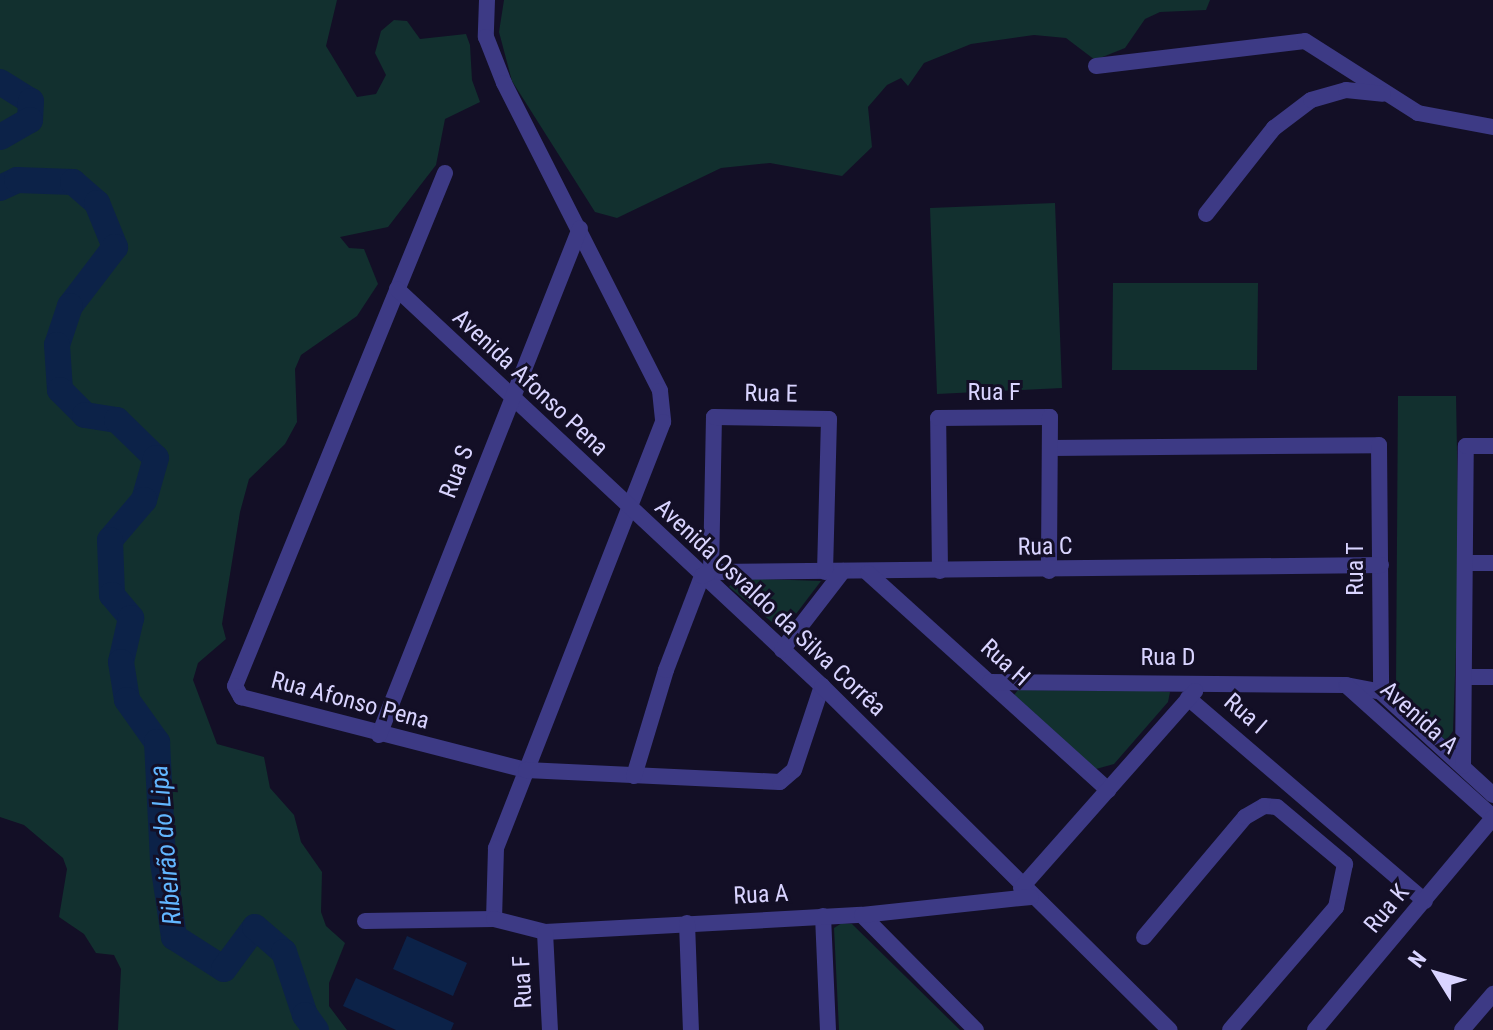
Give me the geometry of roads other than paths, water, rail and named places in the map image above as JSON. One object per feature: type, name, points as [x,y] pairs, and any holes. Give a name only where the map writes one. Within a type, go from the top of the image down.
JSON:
[{"type":"street","name":"Avenida Osvaldo da Silva Corrêa","points":[[487,0],[486,37],[500,72],[660,391],[663,422],[631,511],[706,574],[1026,892],[1170,1030]]},
{"type":"street","points":[[1096,66],[1305,41],[1418,113],[1493,127]]},
{"type":"street","points":[[1206,214],[1274,128],[1311,100],[1346,90],[1385,94]]},
{"type":"street","points":[[397,289],[445,173]]},
{"type":"street","name":"Rua S","points":[[379,735],[580,228]]},
{"type":"street","name":"Avenida Afonso Pena","points":[[397,289],[511,401],[631,511]]},
{"type":"street","name":"Rua Afonso Pena","points":[[397,289],[235,686],[241,697],[379,735],[526,770],[780,782],[794,770],[822,686]]},
{"type":"street","name":"Rua E","points":[[706,574],[714,417],[829,419],[825,572]]},
{"type":"street","name":"Rua F","points":[[940,571],[938,418],[1050,417],[1049,571]]},
{"type":"street","name":"Rua T","points":[[1050,448],[1379,445],[1381,692]]},
{"type":"street","points":[[1463,766],[1467,677],[1466,446],[1493,446]]},
{"type":"street","points":[[494,919],[496,848],[631,511]]},
{"type":"street","points":[[1467,563],[1493,563]]},
{"type":"street","name":"Rua C","points":[[706,574],[1381,565]]},
{"type":"street","points":[[782,650],[843,571]]},
{"type":"street","name":"Rua H","points":[[868,573],[1108,790]]},
{"type":"street","points":[[634,776],[706,574]]},
{"type":"street","points":[[1467,677],[1493,677]]},
{"type":"street","name":"Rua D","points":[[990,682],[1346,685]]},
{"type":"street","points":[[1188,698],[1204,682]]},
{"type":"street","name":"Avenida A","points":[[1346,685],[1381,692],[1493,795]]},
{"type":"street","name":"Avenida A","points":[[1346,685],[1493,818]]},
{"type":"street","name":"Rua I","points":[[1026,892],[1108,790],[1188,698],[1425,901]]},
{"type":"street","points":[[1144,937],[1245,817],[1264,806],[1277,807],[1345,864],[1336,907],[1230,1030]]},
{"type":"street","name":"Rua K","points":[[1315,1030],[1493,818]]},
{"type":"street","name":"Rua A","points":[[365,921],[494,919],[545,932],[862,915],[1026,892]]},
{"type":"street","points":[[862,915],[976,1030]]},
{"type":"street","points":[[823,916],[828,1030]]},
{"type":"street","points":[[687,923],[691,1030]]},
{"type":"street","name":"Rua F","points":[[545,932],[550,1030]]},
{"type":"street","points":[[1462,1030],[1493,994]]},
{"type":"water","points":[[407,936],[467,963],[453,996],[393,969]]},
{"type":"water","points":[[356,978],[454,1023],[451,1030],[396,1030],[343,1006]]},
{"type":"waterway","name":"Ribeirão do Lipa","points":[[0,82],[31,101],[30,120],[0,137]]},
{"type":"waterway","name":"Ribeirão do Lipa","points":[[0,188],[17,180],[73,182],[97,203],[115,247],[70,306],[57,345],[60,390],[85,415],[117,420],[156,458],[144,500],[110,540],[112,595],[131,618],[121,662],[127,700],[157,742],[163,862],[174,937],[224,969],[255,927],[284,952],[305,1015],[316,1030]]}]
